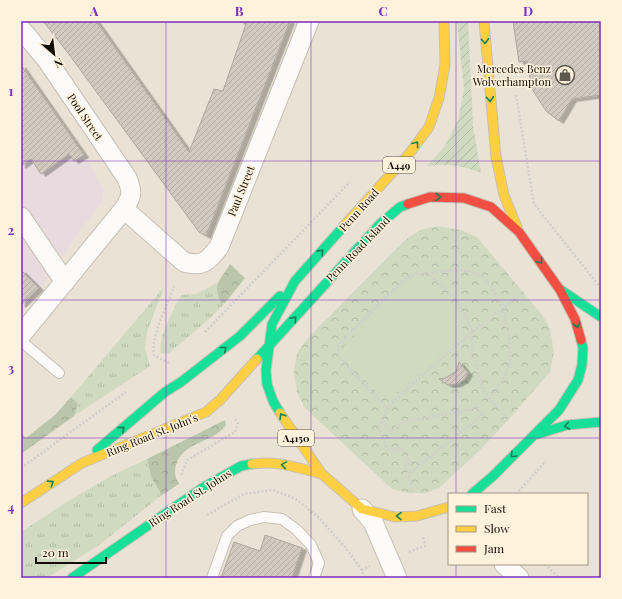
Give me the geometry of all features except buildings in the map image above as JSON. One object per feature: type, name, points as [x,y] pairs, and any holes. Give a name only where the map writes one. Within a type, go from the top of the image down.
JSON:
[{"type":"highway","name":"Penn Road","points":[[268,348],[272,324],[295,281],[409,154],[429,127],[440,98],[446,65],[444,21]]},
{"type":"highway","points":[[484,21],[496,157],[504,195],[519,232]]},
{"type":"highway","name":"Penn Road Island","points":[[268,348],[380,224],[400,207],[430,197],[464,198],[490,207],[519,232],[560,290],[575,319],[583,348],[582,365],[578,380],[559,410],[493,476],[473,493]]},
{"type":"highway","points":[[82,463],[165,392],[181,382],[240,336],[295,281]]},
{"type":"highway","points":[[560,290],[601,317]]},
{"type":"highway","name":"Ring Road St. John's","points":[[21,503],[82,463],[206,412],[220,400],[268,348]]},
{"type":"highway","name":"A4150","points":[[268,348],[266,370],[267,384],[273,401],[293,433],[322,474],[362,509],[395,517],[418,516],[448,507]]},
{"type":"highway","points":[[534,435],[567,425],[601,422]]},
{"type":"highway","name":"Ring Road St. Johns","points":[[72,578],[204,487],[241,466],[266,462],[288,465],[322,474]]},
{"type":"street","name":"Paul Street","points":[[124,210],[184,262],[196,265],[208,260],[219,247],[309,21]]},
{"type":"street","name":"Pool Street","points":[[21,29],[47,60],[127,178],[132,196],[124,210],[21,335]]},
{"type":"street","points":[[21,217],[65,282]]},
{"type":"street","points":[[488,493],[493,476]]},
{"type":"street","points":[[362,509],[373,522],[397,578]]},
{"type":"street","points":[[505,565],[518,578]]},
{"type":"lane","points":[[21,341],[59,373]]},
{"type":"lane","points":[[212,578],[227,536],[237,526],[250,520],[264,517],[282,519],[297,530],[311,545],[319,563],[314,578]]},
{"type":"path","points":[[515,93],[534,204],[601,288]]},
{"type":"path","points":[[202,335],[355,178]]},
{"type":"path","points":[[388,408],[346,366],[338,349],[340,342],[404,278],[416,274],[464,271],[479,275],[488,283],[495,294],[506,325],[509,365],[502,381],[490,399]]},
{"type":"path","points":[[428,273],[458,302],[468,319],[472,332],[472,351],[484,391],[508,420]]},
{"type":"path","points":[[162,366],[169,362],[154,355],[152,347],[174,286]]},
{"type":"path","points":[[383,421],[390,432],[404,422],[478,408],[482,415],[409,474],[404,467],[411,462],[399,447],[391,452],[383,441],[380,430],[383,421],[388,408],[396,399],[500,308],[524,292]]},
{"type":"path","points":[[21,468],[131,389]]},
{"type":"path","points":[[517,493],[546,461]]},
{"type":"path","points":[[546,565],[559,578]]},
{"type":"shaded area","points":[[21,65],[93,168],[103,191],[103,200],[40,289],[21,313]]},
{"type":"green space","points":[[457,21],[468,21],[473,125],[481,173],[467,168],[454,166],[427,166],[445,146],[458,120],[464,90]]},
{"type":"green space","points":[[437,226],[461,230],[477,237],[543,316],[550,329],[554,352],[550,372],[480,450],[439,488],[425,493],[408,493],[392,489],[305,408],[297,392],[294,372],[297,353],[308,338],[405,240],[420,230]]},
{"type":"green space","points":[[230,264],[245,278],[225,303],[221,303],[218,296],[217,286]]},
{"type":"green space","points":[[417,281],[427,284],[454,309],[462,321],[463,331],[460,337],[399,391],[387,397],[378,394],[349,364],[344,346],[409,282]]},
{"type":"green space","points":[[217,283],[217,294],[221,303],[225,303],[207,321],[169,353],[161,353],[164,331],[181,295],[197,294]]},
{"type":"green space","points":[[164,287],[147,332],[145,348],[150,366],[74,416],[78,404],[71,397]]},
{"type":"green space","points":[[71,397],[78,404],[74,416],[21,454],[21,433],[26,438],[55,415]]},
{"type":"green space","points":[[225,420],[226,425],[221,431],[185,451],[180,457],[175,470],[179,484],[162,495],[151,477],[147,459]]},
{"type":"green space","points":[[147,459],[151,477],[162,495],[99,545],[47,578],[21,578],[21,532],[70,500],[113,475]]},
{"type":"traffic: fast","points":[[257,359],[380,224],[400,207],[408,204]]},
{"type":"traffic: fast","points":[[280,413],[273,401],[267,384],[266,370],[272,324],[295,281],[343,227]]},
{"type":"traffic: fast","points":[[561,290],[601,317]]},
{"type":"traffic: fast","points":[[97,450],[165,392],[181,382],[240,336],[280,296]]},
{"type":"traffic: fast","points":[[473,493],[493,476],[559,410],[578,380],[582,365],[583,348],[581,340]]},
{"type":"traffic: fast","points":[[538,434],[567,425],[601,422]]},
{"type":"traffic: fast","points":[[72,578],[204,487],[241,466],[252,464]]},
{"type":"traffic: slow","points":[[343,227],[409,154],[429,127],[439,98],[445,65],[444,21]]},
{"type":"traffic: slow","points":[[484,21],[496,157],[504,195],[517,227]]},
{"type":"traffic: slow","points":[[21,503],[82,463],[206,412],[220,400],[257,359]]},
{"type":"traffic: slow","points":[[280,413],[322,474],[362,509],[395,517],[417,516],[448,507]]},
{"type":"traffic: slow","points":[[252,464],[279,464],[322,474]]},
{"type":"traffic: jam","points":[[408,204],[430,197],[464,198],[491,207],[519,232],[560,290],[575,319],[581,340]]},
{"type":"place","name":"Mercedes Benz Wolverhampton","points":[[565,75]]}]
